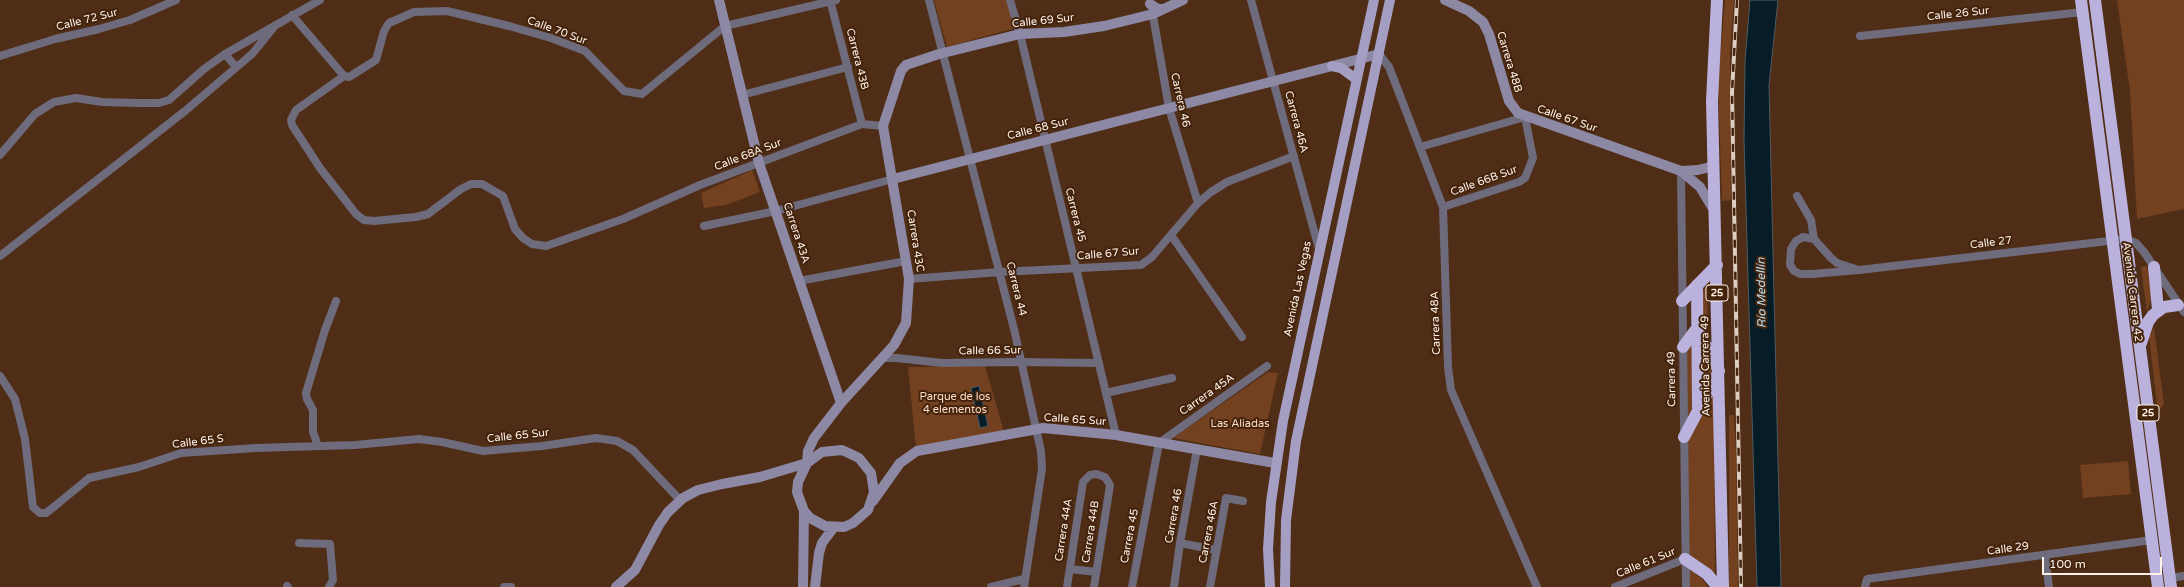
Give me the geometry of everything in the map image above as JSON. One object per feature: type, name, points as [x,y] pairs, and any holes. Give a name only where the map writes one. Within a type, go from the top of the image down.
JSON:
[{"type":"highway","name":"Avenida Carrera 49","points":[[1717,0],[1712,66],[1724,587]]},
{"type":"highway","name":"Avenida Carrera 42","points":[[2095,0],[2140,346],[2167,584]]},
{"type":"highway","name":"Avenida Carrera 42","points":[[2082,6],[2158,587]]},
{"type":"highway","points":[[1682,301],[1717,265]]},
{"type":"highway","points":[[2154,267],[2158,310]]},
{"type":"highway","points":[[1697,285],[1698,410]]},
{"type":"highway","points":[[2140,346],[2148,322],[2158,310],[2169,306],[2181,309]]},
{"type":"highway","points":[[1684,437],[1719,371],[1697,328]]},
{"type":"highway","points":[[1683,347],[1697,328]]},
{"type":"highway","points":[[1686,558],[1707,574],[1718,587]]},
{"type":"highway","points":[[2156,574],[2167,584]]},
{"type":"main road","name":"Avenida Las Vegas","points":[[1270,587],[1269,542],[1275,463],[1319,249],[1374,0]]},
{"type":"main road","points":[[1285,587],[1286,520],[1296,441],[1390,0]]},
{"type":"main road","points":[[1332,66],[1341,68],[1356,79]]},
{"type":"street","name":"Calle 72 Sur","points":[[0,56],[55,38],[99,30],[130,20],[176,0]]},
{"type":"street","points":[[0,155],[35,114],[54,102],[76,98],[102,102],[159,103],[169,100],[178,94],[204,69],[225,54],[320,0]]},
{"type":"street","name":"Carrera 43A","points":[[718,0],[759,163],[841,403]]},
{"type":"street","name":"Calle 70 Sur","points":[[623,219],[546,246],[532,244],[523,238],[516,229],[503,196],[482,184],[471,184],[461,189],[428,214],[416,217],[364,220],[356,214],[320,168],[292,125],[291,120],[296,110],[344,76],[349,77],[376,60],[384,31],[389,23],[414,12],[447,11],[544,36],[585,51],[624,91],[642,94],[725,26],[833,0]]},
{"type":"street","name":"Carrera 43B","points":[[833,0],[862,124]]},
{"type":"street","name":"Carrera 44","points":[[929,0],[1000,272],[1042,451],[1042,468],[1024,583]]},
{"type":"street","name":"Carrera 45","points":[[1010,0],[1020,34],[1116,435]]},
{"type":"street","points":[[1151,6],[1154,8],[1163,9],[1183,0]]},
{"type":"street","name":"Carrera 46A","points":[[1251,0],[1319,249]]},
{"type":"street","name":"Carrera 48B","points":[[1445,0],[1469,11],[1483,22],[1489,34],[1509,101],[1513,109],[1525,117]]},
{"type":"street","name":"Calle 69 Sur","points":[[906,65],[943,53],[1020,34],[1064,32],[1104,26],[1151,6]]},
{"type":"street","name":"Carrera 46","points":[[1151,6],[1169,108],[1198,203]]},
{"type":"street","name":"Calle 26 Sur","points":[[1860,36],[2082,6]]},
{"type":"street","points":[[292,15],[344,76]]},
{"type":"street","points":[[0,256],[185,111],[236,68],[263,42],[275,26]]},
{"type":"street","points":[[225,54],[236,68]]},
{"type":"street","name":"Calle 68 Sur","points":[[704,226],[776,211],[893,179],[1379,54]]},
{"type":"street","name":"Carrera 48A","points":[[1379,54],[1389,67],[1444,207],[1448,367],[1451,390],[1537,587]]},
{"type":"street","name":"Carrera 43C","points":[[841,403],[894,346],[906,323],[909,279],[883,126],[901,71],[906,65]]},
{"type":"street","points":[[742,94],[848,67]]},
{"type":"street","name":"Calle 67 Sur","points":[[1420,147],[1525,117],[1681,171],[1700,187],[1715,212]]},
{"type":"street","name":"Calle 66B Sur","points":[[1444,207],[1519,182],[1529,172],[1533,158],[1525,117]]},
{"type":"street","name":"Calle 68A Sur","points":[[623,219],[700,185],[862,124],[883,126]]},
{"type":"street","name":"Calle 67 Sur","points":[[909,279],[1000,272],[1141,265],[1147,262],[1198,203],[1227,182],[1294,156]]},
{"type":"street","name":"Calle 67 Sur","points":[[1681,171],[1698,170],[1714,166]]},
{"type":"street","name":"Carrera 49","points":[[1681,171],[1686,587]]},
{"type":"street","points":[[1798,196],[1811,220],[1814,239]]},
{"type":"street","points":[[1171,235],[1242,337]]},
{"type":"street","name":"Calle 27","points":[[1858,270],[1834,261],[1814,239],[1803,237],[1796,241],[1791,249],[1790,265],[1794,271],[1800,274],[1812,274],[1858,270],[2126,239]]},
{"type":"street","points":[[2126,239],[2140,246],[2181,309]]},
{"type":"street","points":[[799,281],[906,261]]},
{"type":"street","points":[[318,446],[312,432],[313,410],[307,399],[306,393],[325,330],[336,301]]},
{"type":"street","name":"Calle 66 Sur","points":[[882,358],[897,358],[942,363],[1099,363]]},
{"type":"street","name":"Carrera 45A","points":[[1158,443],[1267,366]]},
{"type":"street","name":"Calle 65 S","points":[[0,376],[16,399],[33,507],[40,513],[46,513],[72,494],[78,486],[89,478],[139,467],[181,453],[335,446]]},
{"type":"street","points":[[1106,393],[1172,378]]},
{"type":"street","points":[[616,587],[635,570],[659,525],[680,500],[698,490],[760,477],[807,463],[822,452],[842,450],[855,455],[866,464],[871,473],[874,482],[872,502],[868,510],[853,523],[834,527],[817,523],[804,511],[800,502],[798,487],[801,472],[807,463],[808,451],[814,438],[841,403]]},
{"type":"street","name":"Calle 65 Sur","points":[[872,502],[900,464],[917,452],[1047,428],[1116,435],[1275,463]]},
{"type":"street","name":"Calle 65 Sur","points":[[335,446],[420,439],[483,451],[542,446],[596,438],[617,441],[633,450],[680,500]]},
{"type":"street","name":"Carrera 45","points":[[1132,587],[1158,443]]},
{"type":"street","name":"Carrera 46","points":[[1174,587],[1180,543],[1197,449]]},
{"type":"street","name":"Carrera 44B","points":[[1086,478],[1096,474],[1108,480],[1110,485],[1094,587]]},
{"type":"street","name":"Carrera 44A","points":[[1067,587],[1083,482],[1086,478]]},
{"type":"street","name":"Carrera 46A","points":[[1210,587],[1226,498],[1242,501]]},
{"type":"street","points":[[803,587],[804,511]]},
{"type":"street","points":[[816,587],[819,553],[822,543],[834,527]]},
{"type":"street","name":"Calle 29","points":[[1866,583],[2152,540]]},
{"type":"street","points":[[299,543],[330,544],[334,580],[330,587]]},
{"type":"street","points":[[1180,543],[1216,550]]},
{"type":"street","points":[[2045,555],[2049,587]]},
{"type":"street","name":"Calle 61 Sur","points":[[1616,587],[1686,558]]},
{"type":"street","points":[[1070,569],[1096,572]]},
{"type":"street","points":[[2167,584],[2184,576]]},
{"type":"street","points":[[991,587],[1024,583]]},
{"type":"street","points":[[504,587],[511,587]]},
{"type":"green space","points":[[934,0],[1006,0],[1015,28],[947,47]]},
{"type":"green space","points":[[1725,0],[1734,0],[1730,53],[1731,200],[1722,201],[1718,85]]},
{"type":"green space","points":[[2117,0],[2184,0],[2184,209],[2137,219],[2130,91]]},
{"type":"green space","points":[[752,170],[760,192],[726,205],[704,208],[701,193]]},
{"type":"green space","points":[[2147,266],[2152,297],[2147,313],[2141,267]]},
{"type":"green space","points":[[1707,284],[1708,337],[1701,325],[1701,295]]},
{"type":"green space","points":[[2154,328],[2164,404],[2158,412],[2149,337]]},
{"type":"green space","points":[[1692,345],[1694,406],[1685,421],[1684,354]]},
{"type":"green space","points":[[1702,348],[1712,370],[1702,393]]},
{"type":"green space","name":"Parque de los 4 elementos","points":[[985,366],[1004,432],[916,447],[908,367]]},
{"type":"green space","name":"Las Aliadas","points":[[1268,372],[1278,373],[1260,454],[1173,438]]},
{"type":"green space","points":[[1714,391],[1715,575],[1688,555],[1687,438]]},
{"type":"green space","points":[[1729,415],[1734,415],[1738,587],[1729,587]]},
{"type":"green space","points":[[2128,461],[2131,494],[2083,498],[2080,465]]},
{"type":"green space","points":[[1689,569],[1702,579],[1708,587],[1690,587]]},
{"type":"water","name":"Río Medellín","points":[[1750,0],[1778,0],[1769,85],[1781,587],[1757,587],[1744,139],[1745,61]]},
{"type":"water","points":[[979,386],[988,426],[980,428],[971,388]]},
{"type":"railway","points":[[1737,0],[1732,92],[1741,587]]}]
